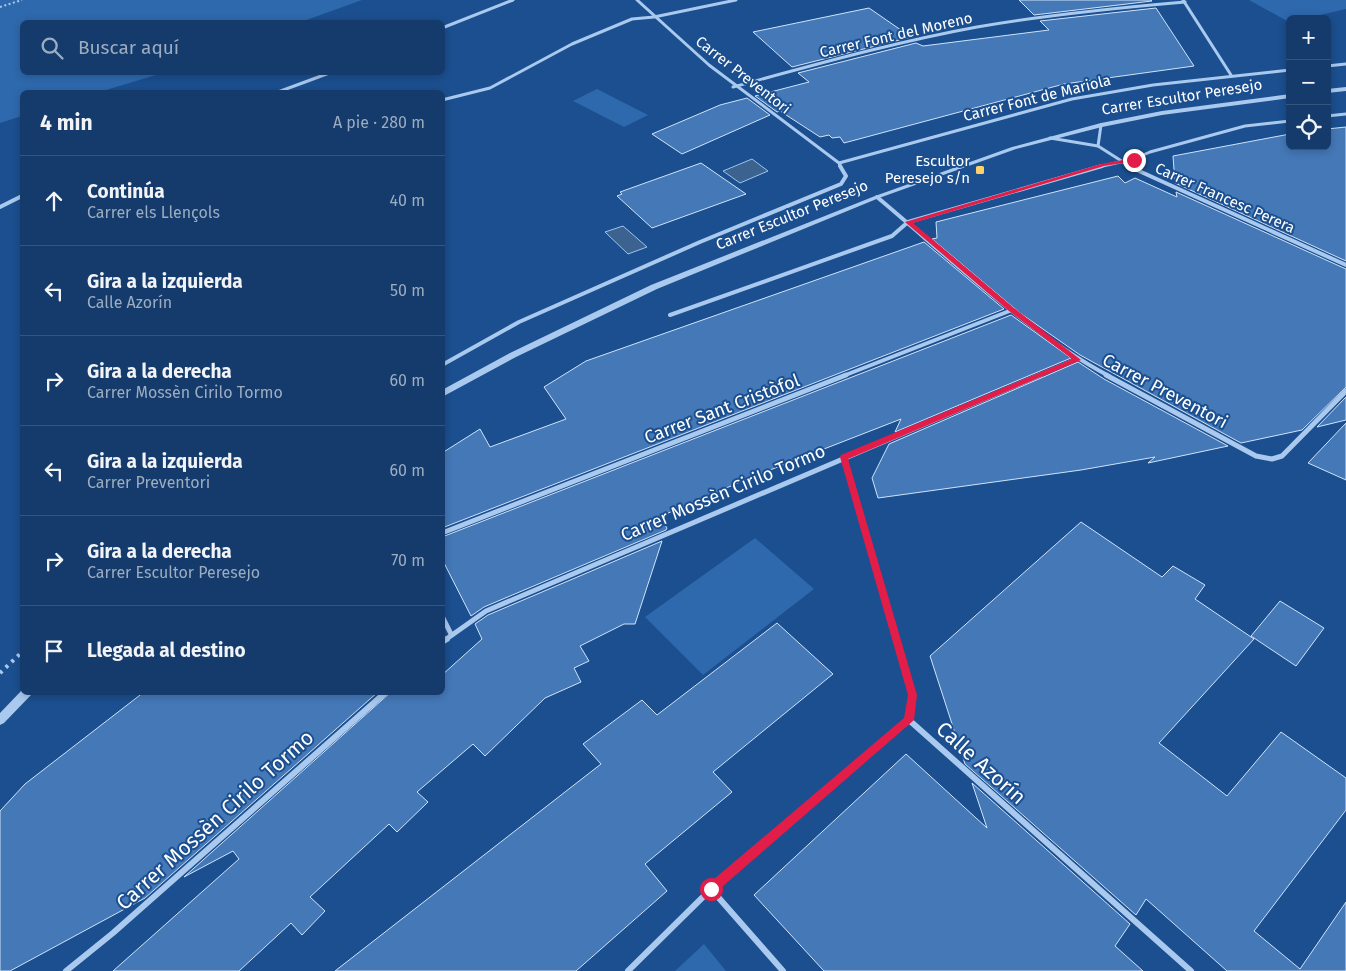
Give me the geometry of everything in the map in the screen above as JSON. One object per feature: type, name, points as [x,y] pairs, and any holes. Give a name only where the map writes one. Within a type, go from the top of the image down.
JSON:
[{"type":"street","points":[[445,27],[513,0]]},
{"type":"street","name":"Carrer Preventori","points":[[637,0],[733,86],[839,163]]},
{"type":"street","points":[[445,99],[490,88],[572,44],[632,19],[654,17],[736,0]]},
{"type":"street","points":[[1184,1],[1230,75]]},
{"type":"street","name":"Carrer Font del Moreno","points":[[733,86],[978,27],[1077,12],[1184,1]]},
{"type":"street","points":[[1331,66],[1346,64]]},
{"type":"street","name":"Carrer Font de Mariola","points":[[839,163],[1072,99],[1154,85],[1230,75],[1286,70]]},
{"type":"street","points":[[283,90],[324,75]]},
{"type":"street","points":[[1331,91],[1346,89]]},
{"type":"street","name":"Carrer Escultor Peresejo","points":[[445,392],[513,355],[654,287],[877,197],[1014,148],[1101,125],[1162,113],[1286,97]]},
{"type":"street","points":[[1331,116],[1346,114]]},
{"type":"street","points":[[670,315],[892,236],[908,222],[1119,161],[1134,160],[1150,152],[1245,126],[1286,121]]},
{"type":"street","points":[[1098,146],[1101,125]]},
{"type":"street","name":"Carrer Francesc Perera","points":[[1048,138],[1098,146],[1119,161],[1346,265]]},
{"type":"street","name":"Carrer Escultor Peresejo","points":[[445,363],[518,322],[700,242],[841,184],[846,176],[839,163]]},
{"type":"street","points":[[0,208],[20,197]]},
{"type":"street","name":"Carrer Preventori","points":[[877,197],[1012,310],[1077,360],[1256,456],[1272,459],[1282,456],[1346,391]]},
{"type":"street","name":"Carrer Sant Cristòfol","points":[[445,532],[1012,310]]},
{"type":"street","name":"Carrer Mossèn Cirilo Tormo","points":[[445,639],[486,611],[844,457],[1077,360]]},
{"type":"street","points":[[628,971],[711,889],[909,720],[912,695],[844,457]]},
{"type":"street","points":[[445,622],[451,634]]},
{"type":"street","points":[[0,720],[24,695]]},
{"type":"street","name":"Carrer Mossèn Cirilo Tormo","points":[[66,971],[113,933],[383,695]]},
{"type":"street","name":"Calle Azorín","points":[[909,720],[1191,971]]},
{"type":"street","points":[[711,889],[782,971]]},
{"type":"path","points":[[0,7],[22,0]]},
{"type":"path","points":[[0,673],[20,654]]},
{"type":"shaded area","points":[[0,0],[362,0],[307,20],[20,20],[20,75],[156,75],[106,90],[20,90],[20,117],[0,123]]},
{"type":"shaded area","points":[[1249,0],[1346,0],[1346,9],[1320,15],[1286,15],[1286,20]]},
{"type":"shaded area","points":[[597,89],[648,115],[624,127],[573,101]]},
{"type":"shaded area","points":[[752,159],[768,171],[740,183],[723,171]]},
{"type":"shaded area","points":[[623,226],[647,247],[628,254],[605,232]]},
{"type":"shaded area","points":[[755,538],[814,589],[703,675],[645,617]]},
{"type":"shaded area","points":[[704,944],[726,971],[675,971]]},
{"type":"building","points":[[1019,0],[1151,0],[1152,1],[1034,15]]},
{"type":"building","points":[[869,8],[911,37],[792,67],[753,32]]},
{"type":"building","points":[[1156,8],[1194,66],[1064,84],[844,143],[840,137],[832,138],[829,135],[820,137],[780,111],[777,112],[755,96],[809,82],[798,73],[916,43],[923,46],[1049,30],[1040,21]]},
{"type":"building","points":[[747,98],[770,115],[682,154],[652,134],[720,105]]},
{"type":"building","points":[[1346,127],[1346,261],[1175,183],[1173,156],[1286,135],[1286,150],[1331,150],[1331,129]]},
{"type":"building","points":[[701,163],[746,194],[652,228],[617,196],[622,194],[620,192]]},
{"type":"building","points":[[1118,176],[1125,183],[1135,178],[1177,197],[1176,192],[1346,269],[1346,387],[1302,430],[1241,443],[1080,355],[1020,313],[932,239],[937,238],[936,222]]},
{"type":"building","points":[[924,242],[1004,309],[445,527],[445,451],[480,429],[490,447],[566,419],[544,387],[586,361]]},
{"type":"building","points":[[1011,315],[1071,358],[895,432],[901,419],[747,479],[659,517],[667,528],[666,530],[484,607],[471,616],[445,565],[445,536]]},
{"type":"building","points":[[1078,362],[1104,379],[1228,446],[1148,463],[1155,457],[1081,470],[878,498],[872,478],[889,444]]},
{"type":"building","points":[[1346,397],[1346,420],[1317,427]]},
{"type":"building","points":[[1346,423],[1346,480],[1308,463]]},
{"type":"building","points":[[1081,522],[1162,577],[1173,566],[1205,585],[1195,599],[1254,639],[1159,743],[1227,796],[1281,732],[1346,778],[1346,810],[1254,931],[1300,969],[1346,902],[1346,971],[1227,971],[1146,899],[1136,915],[965,764],[930,656]]},
{"type":"building","points":[[662,541],[635,624],[624,624],[580,646],[589,661],[574,668],[581,682],[545,698],[485,756],[473,744],[417,792],[428,802],[397,832],[389,824],[310,897],[325,911],[302,935],[291,923],[239,971],[113,971],[239,859],[233,851],[184,877],[388,695],[445,695],[445,672],[482,639],[475,624],[488,615]]},
{"type":"building","points":[[1280,601],[1324,628],[1296,666],[1251,636]]},
{"type":"building","points":[[777,623],[833,674],[713,772],[732,792],[645,864],[667,891],[576,971],[335,971],[601,764],[583,744],[642,700],[657,715]]},
{"type":"building","points":[[140,695],[375,695],[145,898],[10,971],[0,971],[0,811],[25,784]]},
{"type":"building","points":[[906,754],[987,828],[972,783],[1130,924],[1115,946],[1143,971],[824,971],[754,895]]},
{"type":"place","name":"Escultor Peresejo s/n","points":[[980,170]]},
{"type":"route","points":[[711,889],[909,720],[912,695],[844,457],[1077,360],[1012,310],[908,222],[1104,165],[1134,160]]}]
